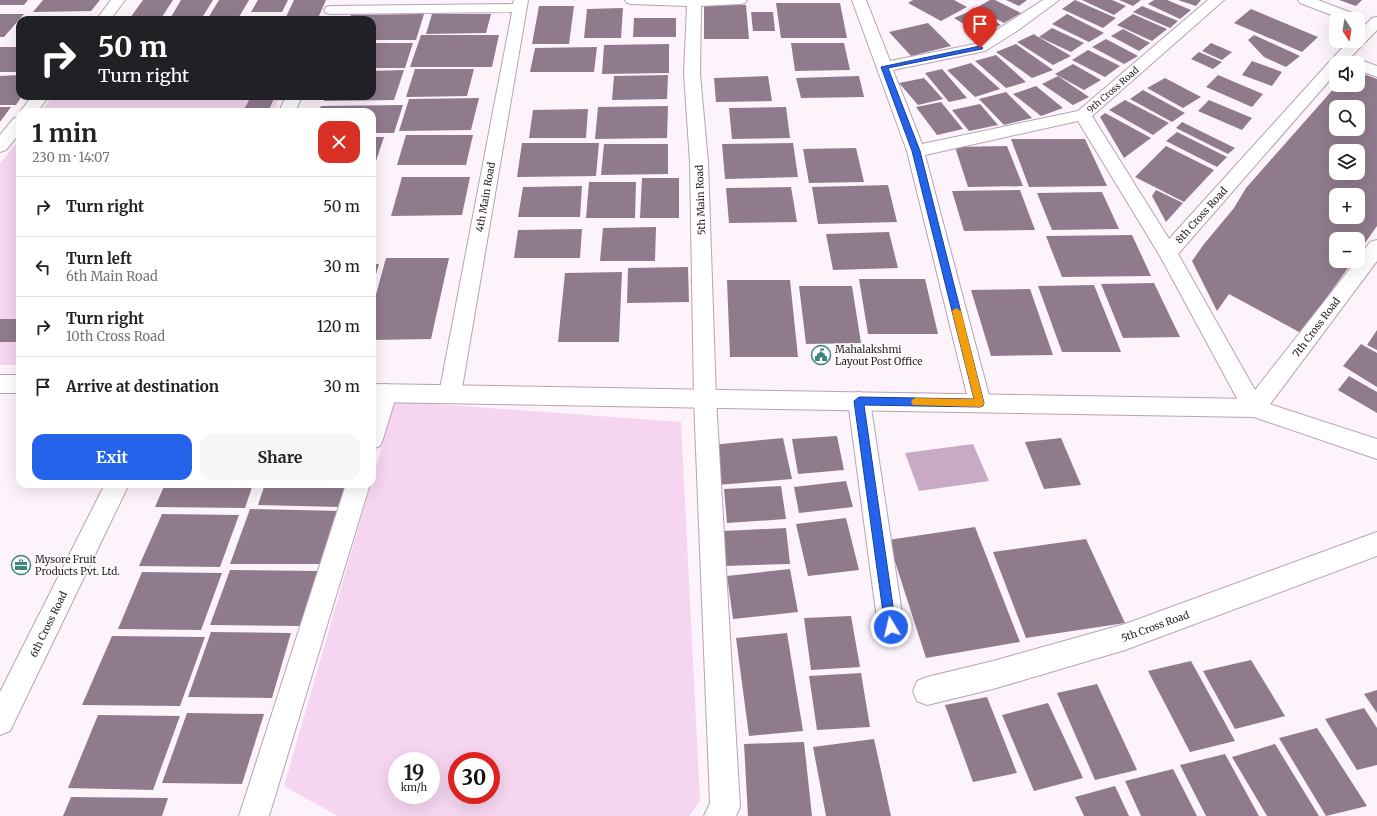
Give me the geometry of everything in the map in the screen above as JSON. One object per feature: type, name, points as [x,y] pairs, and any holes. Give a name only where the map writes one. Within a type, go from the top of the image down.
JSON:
[{"type":"street","points":[[106,16],[118,0]]},
{"type":"street","points":[[632,0],[694,2],[740,0]]},
{"type":"street","points":[[859,0],[916,151],[980,403]]},
{"type":"street","points":[[884,67],[980,48],[1052,0]]},
{"type":"street","name":"9th Cross Road","points":[[916,151],[1083,116],[1217,0]]},
{"type":"street","points":[[1305,0],[1337,12]]},
{"type":"street","name":"5th Main Road","points":[[694,2],[692,74],[699,162],[705,398],[725,807],[719,816]]},
{"type":"street","points":[[331,10],[520,4]]},
{"type":"street","name":"4th Main Road","points":[[450,394],[520,4]]},
{"type":"street","points":[[1365,21],[1375,23]]},
{"type":"street","name":"8th Cross Road","points":[[1365,34],[1375,23]]},
{"type":"street","name":"8th Cross Road","points":[[1343,56],[1351,48]]},
{"type":"street","points":[[1365,67],[1377,72]]},
{"type":"street","name":"8th Cross Road","points":[[1254,408],[1168,252],[1329,71]]},
{"type":"street","points":[[31,108],[38,100]]},
{"type":"street","points":[[1083,116],[1168,252]]},
{"type":"street","points":[[0,146],[16,127]]},
{"type":"street","name":"7th Cross Road","points":[[1254,408],[1377,247]]},
{"type":"street","points":[[0,384],[16,384]]},
{"type":"street","points":[[376,413],[379,393],[1254,408],[1377,449]]},
{"type":"street","points":[[859,401],[891,627]]},
{"type":"street","name":"6th Cross Road","points":[[0,721],[115,488]]},
{"type":"street","points":[[254,816],[357,488]]},
{"type":"street","name":"5th Cross Road","points":[[927,691],[993,675],[1125,637],[1377,544]]},
{"type":"shaded area","points":[[50,100],[278,100],[275,108],[44,108]]},
{"type":"shaded area","points":[[16,144],[16,365],[0,365],[0,163]]},
{"type":"shaded area","points":[[395,401],[681,422],[700,801],[689,816],[338,816],[284,786],[370,488],[376,488],[376,467]]},
{"type":"shaded area","points":[[973,444],[989,481],[919,491],[905,453]]},
{"type":"building","points":[[0,0],[28,0],[24,5],[0,5]]},
{"type":"building","points":[[43,0],[100,0],[91,11],[33,12]]},
{"type":"building","points":[[143,0],[173,0],[163,16],[131,16]]},
{"type":"building","points":[[181,0],[213,0],[203,16],[172,16]]},
{"type":"building","points":[[219,0],[249,0],[240,16],[209,16]]},
{"type":"building","points":[[258,0],[288,0],[282,12],[251,12]]},
{"type":"building","points":[[294,0],[326,0],[319,16],[286,16]]},
{"type":"building","points":[[913,0],[954,0],[967,7],[941,21],[908,3]]},
{"type":"building","points":[[990,0],[995,0],[1021,13],[1004,23],[976,8]]},
{"type":"building","points":[[1006,0],[1027,0],[1019,6]]},
{"type":"building","points":[[1075,0],[1116,18],[1103,28],[1062,9]]},
{"type":"building","points":[[1082,0],[1112,0],[1126,6],[1114,15]]},
{"type":"building","points":[[1119,0],[1141,0],[1133,6]]},
{"type":"building","points":[[1154,0],[1167,0],[1191,10],[1180,19],[1148,4]]},
{"type":"building","points":[[1178,0],[1201,0],[1196,6]]},
{"type":"building","points":[[1339,0],[1362,0],[1356,6]]},
{"type":"building","points":[[776,3],[840,3],[847,38],[781,38]]},
{"type":"building","points":[[704,5],[746,5],[749,39],[704,39]]},
{"type":"building","points":[[539,6],[574,6],[569,44],[532,44]]},
{"type":"building","points":[[1142,6],[1178,21],[1170,28],[1133,12]]},
{"type":"building","points":[[623,8],[621,38],[584,38],[587,9]]},
{"type":"building","points":[[975,9],[1001,25],[980,34],[954,18]]},
{"type":"building","points":[[1251,9],[1318,37],[1302,52],[1234,23]]},
{"type":"building","points":[[751,12],[773,12],[775,31],[753,31]]},
{"type":"building","points":[[0,14],[24,14],[22,16],[16,16],[16,23],[4,37],[0,37]]},
{"type":"building","points":[[424,14],[416,40],[376,40],[376,16],[351,15]]},
{"type":"building","points":[[432,14],[491,14],[486,33],[426,34]]},
{"type":"building","points":[[1067,14],[1104,33],[1089,42],[1052,24]]},
{"type":"building","points":[[1133,14],[1167,29],[1152,41],[1117,25]]},
{"type":"building","points":[[634,18],[676,18],[676,37],[633,37]]},
{"type":"building","points":[[928,23],[951,46],[911,56],[889,32]]},
{"type":"building","points":[[1052,28],[1084,43],[1071,52],[1039,37]]},
{"type":"building","points":[[1123,29],[1150,43],[1139,51],[1111,36]]},
{"type":"building","points":[[1034,34],[1071,56],[1053,65],[1017,42]]},
{"type":"building","points":[[421,35],[499,35],[492,67],[410,67]]},
{"type":"building","points":[[1254,35],[1300,56],[1286,67],[1264,57],[1248,40]]},
{"type":"building","points":[[1106,39],[1138,56],[1124,64],[1092,47]]},
{"type":"building","points":[[376,43],[413,43],[405,68],[376,68]]},
{"type":"building","points":[[791,43],[844,43],[850,70],[795,71]]},
{"type":"building","points":[[1211,43],[1232,52],[1222,60],[1202,51]]},
{"type":"building","points":[[669,44],[669,73],[602,74],[604,45]]},
{"type":"building","points":[[1016,44],[1053,70],[1032,78],[996,52]]},
{"type":"building","points":[[0,47],[16,47],[16,72],[0,72]]},
{"type":"building","points":[[597,47],[594,72],[530,72],[535,48]]},
{"type":"building","points":[[1088,50],[1120,66],[1105,77],[1072,60]]},
{"type":"building","points":[[1199,52],[1222,62],[1213,69],[1191,59]]},
{"type":"building","points":[[996,55],[1026,82],[1006,88],[975,61]]},
{"type":"building","points":[[1252,61],[1282,72],[1272,86],[1242,75]]},
{"type":"building","points":[[971,63],[1000,89],[975,97],[947,70]]},
{"type":"building","points":[[1073,64],[1101,80],[1084,90],[1055,74]]},
{"type":"building","points":[[415,69],[474,69],[467,96],[406,97]]},
{"type":"building","points":[[942,69],[967,98],[949,102],[925,73]]},
{"type":"building","points":[[404,70],[394,100],[324,101],[376,100],[376,71]]},
{"type":"building","points":[[16,75],[16,100],[19,100],[16,105],[0,105],[0,76]]},
{"type":"building","points":[[668,75],[667,99],[612,100],[614,76]]},
{"type":"building","points":[[1218,75],[1263,94],[1252,107],[1206,87]]},
{"type":"building","points":[[1365,75],[1377,79],[1377,226],[1365,243],[1365,232],[1329,232],[1329,268],[1348,268],[1301,333],[1229,294],[1217,311],[1192,261],[1234,208],[1246,188],[1331,92],[1365,92]]},
{"type":"building","points":[[768,76],[772,101],[716,102],[714,78]]},
{"type":"building","points":[[859,76],[864,97],[801,98],[796,78]]},
{"type":"building","points":[[1058,76],[1089,97],[1073,105],[1042,84]]},
{"type":"building","points":[[924,78],[943,99],[918,105],[899,83]]},
{"type":"building","points":[[1165,78],[1201,97],[1183,108],[1147,88]]},
{"type":"building","points":[[1036,86],[1063,108],[1041,116],[1013,94]]},
{"type":"building","points":[[1143,90],[1185,113],[1172,122],[1130,99]]},
{"type":"building","points":[[1006,92],[1032,118],[1004,125],[979,99]]},
{"type":"building","points":[[479,98],[471,130],[399,131],[409,99]]},
{"type":"building","points":[[249,100],[273,100],[270,108],[245,108]]},
{"type":"building","points":[[1125,100],[1169,123],[1153,135],[1109,110]]},
{"type":"building","points":[[1209,100],[1252,118],[1242,130],[1198,111]]},
{"type":"building","points":[[941,102],[963,129],[937,135],[916,107]]},
{"type":"building","points":[[980,104],[998,125],[969,131],[952,110]]},
{"type":"building","points":[[403,105],[394,133],[376,133],[376,108],[320,108],[321,106]]},
{"type":"building","points":[[668,106],[667,138],[595,139],[598,107]]},
{"type":"building","points":[[0,107],[11,107],[0,122]]},
{"type":"building","points":[[786,107],[790,138],[732,139],[729,108]]},
{"type":"building","points":[[588,109],[586,138],[529,138],[533,110]]},
{"type":"building","points":[[1105,113],[1151,138],[1124,158],[1100,117]]},
{"type":"building","points":[[1182,122],[1235,148],[1228,154],[1176,128]]},
{"type":"building","points":[[1177,132],[1227,157],[1217,167],[1166,141]]},
{"type":"building","points":[[406,135],[473,135],[466,165],[397,165]]},
{"type":"building","points":[[376,137],[384,137],[376,161]]},
{"type":"building","points":[[1011,139],[1085,139],[1107,186],[1029,187]]},
{"type":"building","points":[[522,143],[599,143],[596,176],[517,177]]},
{"type":"building","points":[[793,143],[798,177],[725,179],[722,144]]},
{"type":"building","points":[[604,144],[668,144],[668,174],[601,175]]},
{"type":"building","points":[[1007,146],[1023,186],[968,187],[955,147]]},
{"type":"building","points":[[1166,146],[1214,170],[1184,202],[1135,177]]},
{"type":"building","points":[[856,148],[864,182],[809,183],[803,149]]},
{"type":"building","points":[[402,177],[470,177],[462,215],[391,216]]},
{"type":"building","points":[[642,178],[679,178],[679,218],[640,218]]},
{"type":"building","points":[[589,182],[636,182],[635,218],[586,218]]},
{"type":"building","points":[[888,185],[897,222],[818,224],[812,187]]},
{"type":"building","points":[[582,186],[580,217],[518,217],[523,187]]},
{"type":"building","points":[[791,187],[797,222],[729,223],[726,188]]},
{"type":"building","points":[[1020,190],[1035,230],[964,231],[952,191]]},
{"type":"building","points":[[1156,190],[1183,203],[1166,222],[1152,196]]},
{"type":"building","points":[[1102,192],[1119,229],[1052,230],[1037,193]]},
{"type":"building","points":[[656,227],[655,261],[600,261],[603,228]]},
{"type":"building","points":[[582,229],[580,258],[514,258],[518,230]]},
{"type":"building","points":[[889,232],[898,268],[833,270],[826,234]]},
{"type":"building","points":[[1132,235],[1151,276],[1062,277],[1046,236]]},
{"type":"building","points":[[386,258],[449,258],[431,339],[376,340],[376,294]]},
{"type":"building","points":[[376,264],[379,264],[376,274]]},
{"type":"building","points":[[688,267],[689,302],[627,303],[628,268]]},
{"type":"building","points":[[622,272],[619,342],[558,342],[565,273]]},
{"type":"building","points":[[859,279],[925,279],[938,334],[868,334]]},
{"type":"building","points":[[727,280],[790,280],[798,357],[730,357]]},
{"type":"building","points":[[1154,283],[1180,337],[1123,338],[1101,284]]},
{"type":"building","points":[[1094,285],[1121,352],[1062,352],[1038,286]]},
{"type":"building","points":[[799,286],[852,286],[861,343],[806,344]]},
{"type":"building","points":[[1030,289],[1053,355],[991,356],[971,290]]},
{"type":"building","points":[[0,319],[16,319],[16,342],[0,342]]},
{"type":"building","points":[[1377,330],[1377,350],[1367,345]]},
{"type":"building","points":[[1361,344],[1377,353],[1377,387],[1343,366]]},
{"type":"building","points":[[1349,376],[1377,392],[1377,413],[1338,390]]},
{"type":"building","points":[[837,436],[844,470],[798,474],[792,439]]},
{"type":"building","points":[[783,438],[792,479],[717,485],[711,445]]},
{"type":"building","points":[[1061,438],[1081,485],[1044,489],[1025,442]]},
{"type":"building","points":[[846,481],[853,507],[799,513],[794,487]]},
{"type":"building","points":[[781,486],[786,519],[727,523],[724,489]]},
{"type":"building","points":[[163,488],[252,488],[245,508],[155,507]]},
{"type":"building","points":[[264,488],[346,488],[340,507],[258,505]]},
{"type":"building","points":[[250,509],[340,511],[324,564],[230,564]]},
{"type":"building","points":[[162,514],[239,515],[220,567],[139,566]]},
{"type":"building","points":[[846,518],[859,570],[808,576],[796,524]]},
{"type":"building","points":[[975,527],[1020,642],[926,658],[888,540]]},
{"type":"building","points":[[786,528],[790,564],[724,566],[722,531]]},
{"type":"building","points":[[1086,539],[1125,623],[1026,638],[993,552]]},
{"type":"building","points":[[790,569],[798,612],[733,619],[727,576]]},
{"type":"building","points":[[230,570],[318,571],[301,626],[210,625]]},
{"type":"building","points":[[142,572],[222,573],[201,630],[118,629]]},
{"type":"building","points":[[851,616],[860,667],[811,670],[804,618]]},
{"type":"building","points":[[211,632],[291,633],[272,698],[188,697]]},
{"type":"building","points":[[787,633],[803,731],[749,736],[736,638]]},
{"type":"building","points":[[112,636],[205,637],[180,706],[82,705]]},
{"type":"building","points":[[1251,660],[1285,716],[1235,729],[1203,671]]},
{"type":"building","points":[[1191,661],[1235,741],[1190,752],[1148,671]]},
{"type":"building","points":[[861,673],[870,727],[817,730],[809,676]]},
{"type":"building","points":[[1097,684],[1137,770],[1095,780],[1057,693]]},
{"type":"building","points":[[1377,690],[1377,713],[1364,694]]},
{"type":"building","points":[[987,697],[1017,773],[973,782],[945,705]]},
{"type":"building","points":[[1048,703],[1083,778],[1034,791],[1002,715]]},
{"type":"building","points":[[1364,708],[1377,728],[1377,765],[1357,770],[1325,719]]},
{"type":"building","points":[[187,713],[264,714],[242,784],[162,783]]},
{"type":"building","points":[[98,715],[180,716],[153,790],[68,788]]},
{"type":"building","points":[[1317,728],[1367,806],[1326,816],[1279,738]]},
{"type":"building","points":[[874,739],[891,816],[826,816],[813,747]]},
{"type":"building","points":[[804,742],[812,816],[748,816],[744,744]]},
{"type":"building","points":[[1275,744],[1319,816],[1267,816],[1232,757]]},
{"type":"building","points":[[1225,754],[1259,816],[1206,816],[1180,765]]},
{"type":"building","points":[[1173,769],[1197,816],[1141,816],[1125,781]]},
{"type":"building","points":[[1115,786],[1129,816],[1084,816],[1075,797]]},
{"type":"building","points":[[71,797],[168,798],[162,816],[63,816]]},
{"type":"slow traffic","points":[[916,402],[980,403],[956,311]]},
{"type":"place","name":"Mahalakshmi Layout Post Office","points":[[821,355]]},
{"type":"place","name":"Mysore Fruit Products Pvt. Ltd.","points":[[21,565]]},
{"type":"route","points":[[891,627],[859,401],[980,403],[916,151],[884,67],[980,48]]}]
